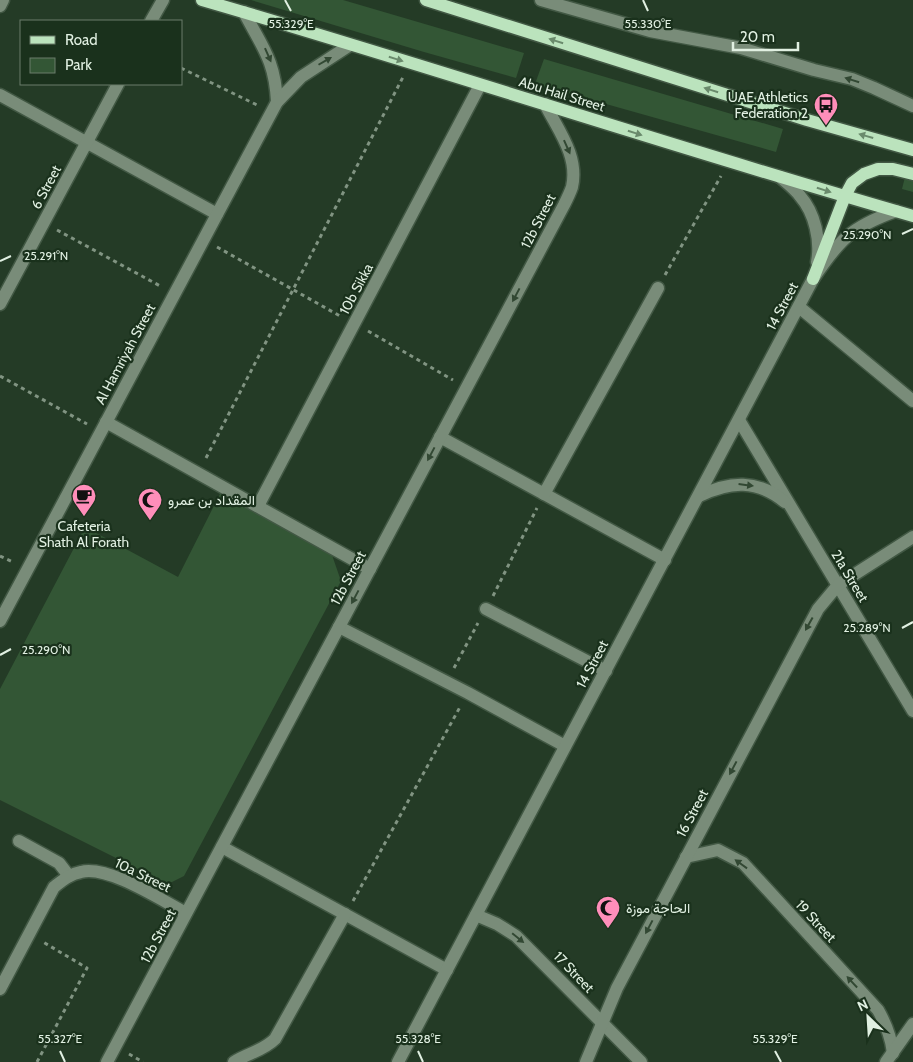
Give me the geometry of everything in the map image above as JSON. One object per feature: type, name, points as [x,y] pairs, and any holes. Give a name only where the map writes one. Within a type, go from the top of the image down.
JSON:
[{"type":"main road","name":"Abu Hail Street","points":[[202,0],[545,104],[729,163],[896,211],[912,218]]},
{"type":"main road","points":[[426,0],[807,120],[913,150]]},
{"type":"main road","points":[[814,279],[844,196],[852,183],[864,174],[878,169],[892,169],[913,174]]},
{"type":"street","points":[[0,6],[3,0]]},
{"type":"street","points":[[152,20],[162,0]]},
{"type":"street","points":[[549,1],[650,31],[741,48],[814,70],[852,79],[913,106]]},
{"type":"street","points":[[244,12],[265,47],[272,65],[276,83],[274,107]]},
{"type":"street","name":"Al Hamriyah Street","points":[[0,621],[274,107],[301,77],[350,45]]},
{"type":"street","name":"6 Street","points":[[0,304],[117,85]]},
{"type":"street","name":"10b Sikka","points":[[258,506],[480,85]]},
{"type":"street","points":[[0,95],[217,214]]},
{"type":"street","name":"12b Street","points":[[107,1062],[564,205],[572,187],[574,168],[569,150],[545,104]]},
{"type":"street","name":"14 Street","points":[[780,177],[802,197],[815,222],[819,251],[814,279]]},
{"type":"street","name":"14 Street","points":[[398,1062],[814,279],[831,253],[849,234],[871,220],[896,211]]},
{"type":"street","points":[[544,494],[658,288]]},
{"type":"street","points":[[799,307],[913,401]]},
{"type":"street","name":"21a Street","points":[[739,420],[913,711]]},
{"type":"street","points":[[104,426],[198,473],[370,569]]},
{"type":"street","points":[[440,437],[665,560]]},
{"type":"street","name":"21a Street","points":[[699,496],[717,487],[737,484],[757,486],[776,494],[792,507]]},
{"type":"street","name":"16 Street","points":[[586,1062],[617,988],[809,622],[838,585],[913,537]]},
{"type":"street","points":[[486,609],[606,670]]},
{"type":"street","points":[[339,627],[468,692],[566,746]]},
{"type":"street","points":[[18,841],[59,863],[69,876]]},
{"type":"street","points":[[222,847],[447,970]]},
{"type":"street","name":"19 Street","points":[[686,857],[718,850],[743,863],[878,1010],[891,1038],[889,1057]]},
{"type":"street","name":"10a Street","points":[[0,989],[54,887],[69,876],[82,871],[98,870],[113,875],[186,913]]},
{"type":"street","points":[[234,1062],[260,1051],[275,1039],[345,914]]},
{"type":"street","name":"17 Street","points":[[476,915],[497,924],[516,936],[642,1062]]},
{"type":"street","points":[[889,1057],[913,1024]]},
{"type":"path","points":[[198,473],[410,63]]},
{"type":"path","points":[[182,68],[274,107]]},
{"type":"path","points":[[658,288],[729,163]]},
{"type":"path","points":[[44,222],[174,294]]},
{"type":"path","points":[[203,240],[466,388]]},
{"type":"path","points":[[0,376],[104,426]]},
{"type":"path","points":[[453,669],[486,609],[544,494]]},
{"type":"path","points":[[345,914],[468,692]]},
{"type":"path","points":[[29,934],[87,968],[38,1062]]},
{"type":"green space","points":[[251,0],[343,0],[524,53],[516,78]]},
{"type":"green space","points":[[544,59],[783,129],[776,152],[535,84]]},
{"type":"green space","points":[[905,177],[913,179],[913,192],[902,189]]},
{"type":"green space","points":[[223,488],[332,555],[341,581],[184,876],[168,884],[0,800],[0,689],[85,527],[178,577]]},
{"type":"place","name":"UAE Athletics Federation 2","points":[[826,126]]},
{"type":"place","name":"Cafeteria Shath Al Forath","points":[[84,517]]},
{"type":"place","name":"المقداد بن عمرو","points":[[150,521]]},
{"type":"place","name":"الحاجة موزة","points":[[608,929]]}]
